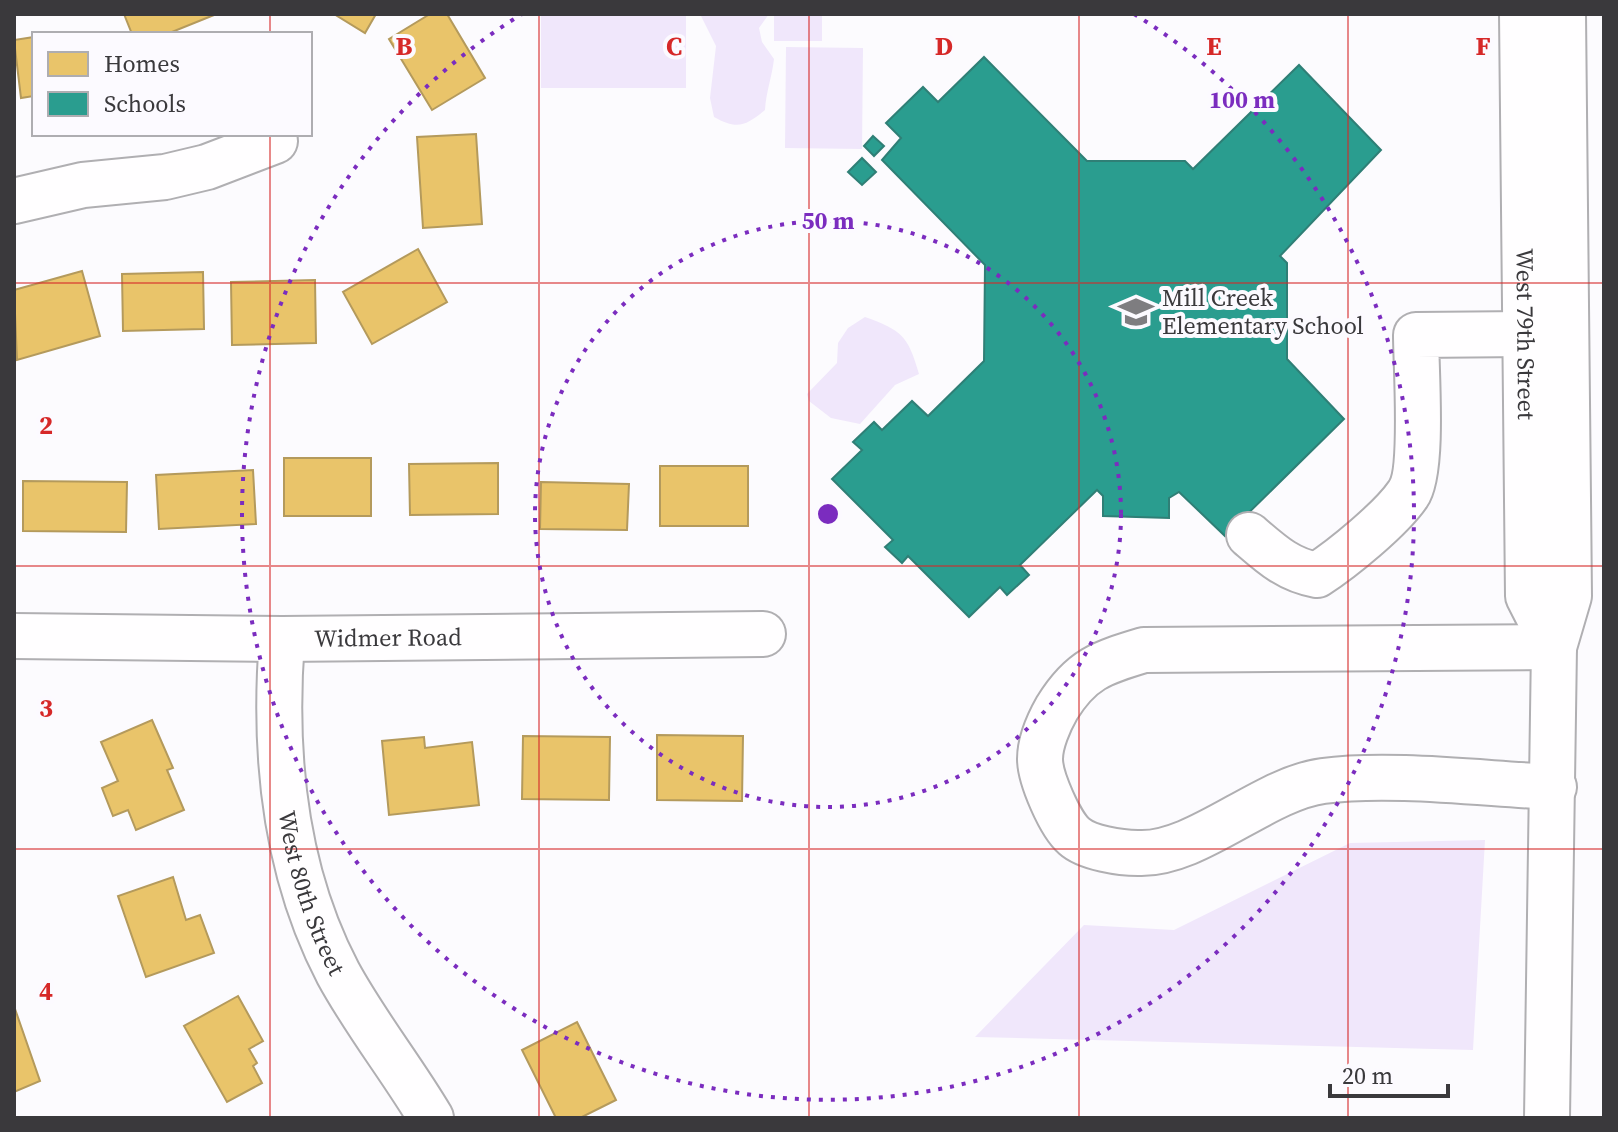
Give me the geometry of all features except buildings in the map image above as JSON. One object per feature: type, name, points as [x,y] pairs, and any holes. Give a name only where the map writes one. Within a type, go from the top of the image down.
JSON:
[{"type":"street","name":"West 79th Street","points":[[1522,14],[1528,596],[1554,647]]},
{"type":"street","name":"West 79th Street","points":[[1547,1118],[1554,647],[1569,596],[1563,14]]},
{"type":"street","points":[[14,201],[83,185],[165,177],[207,167],[275,141]]},
{"type":"street","points":[[1249,535],[1286,567],[1302,573],[1317,575],[1340,561],[1410,493],[1416,464],[1416,335],[1526,334]]},
{"type":"street","name":"Widmer Road","points":[[14,636],[282,639],[763,634]]},
{"type":"street","name":"West 80th Street","points":[[282,639],[278,695],[280,767],[293,851],[310,909],[340,977],[431,1118]]},
{"type":"street","points":[[1554,647],[1144,650],[1103,662],[1074,681],[1049,720],[1040,760],[1051,801],[1074,837],[1107,849],[1140,854],[1169,849],[1291,790],[1322,781],[1368,779],[1554,787]]},
{"type":"shaded area","points":[[541,14],[686,14],[686,88],[541,88]]},
{"type":"shaded area","points":[[700,14],[769,14],[759,28],[762,42],[774,59],[765,110],[747,123],[729,124],[714,117],[710,98],[716,46]]},
{"type":"shaded area","points":[[774,14],[822,14],[822,41],[774,41]]},
{"type":"shaded area","points":[[786,47],[863,48],[862,149],[785,148]]},
{"type":"shaded area","points":[[865,317],[895,330],[907,342],[919,374],[895,385],[860,424],[831,418],[809,401],[807,394],[837,363],[838,343],[848,328]]},
{"type":"shaded area","points":[[1485,840],[1473,1050],[975,1037],[1084,925],[1174,930],[1350,843]]},
{"type":"place","name":"Mill Creek Elementary School","points":[[1136,312]]}]
